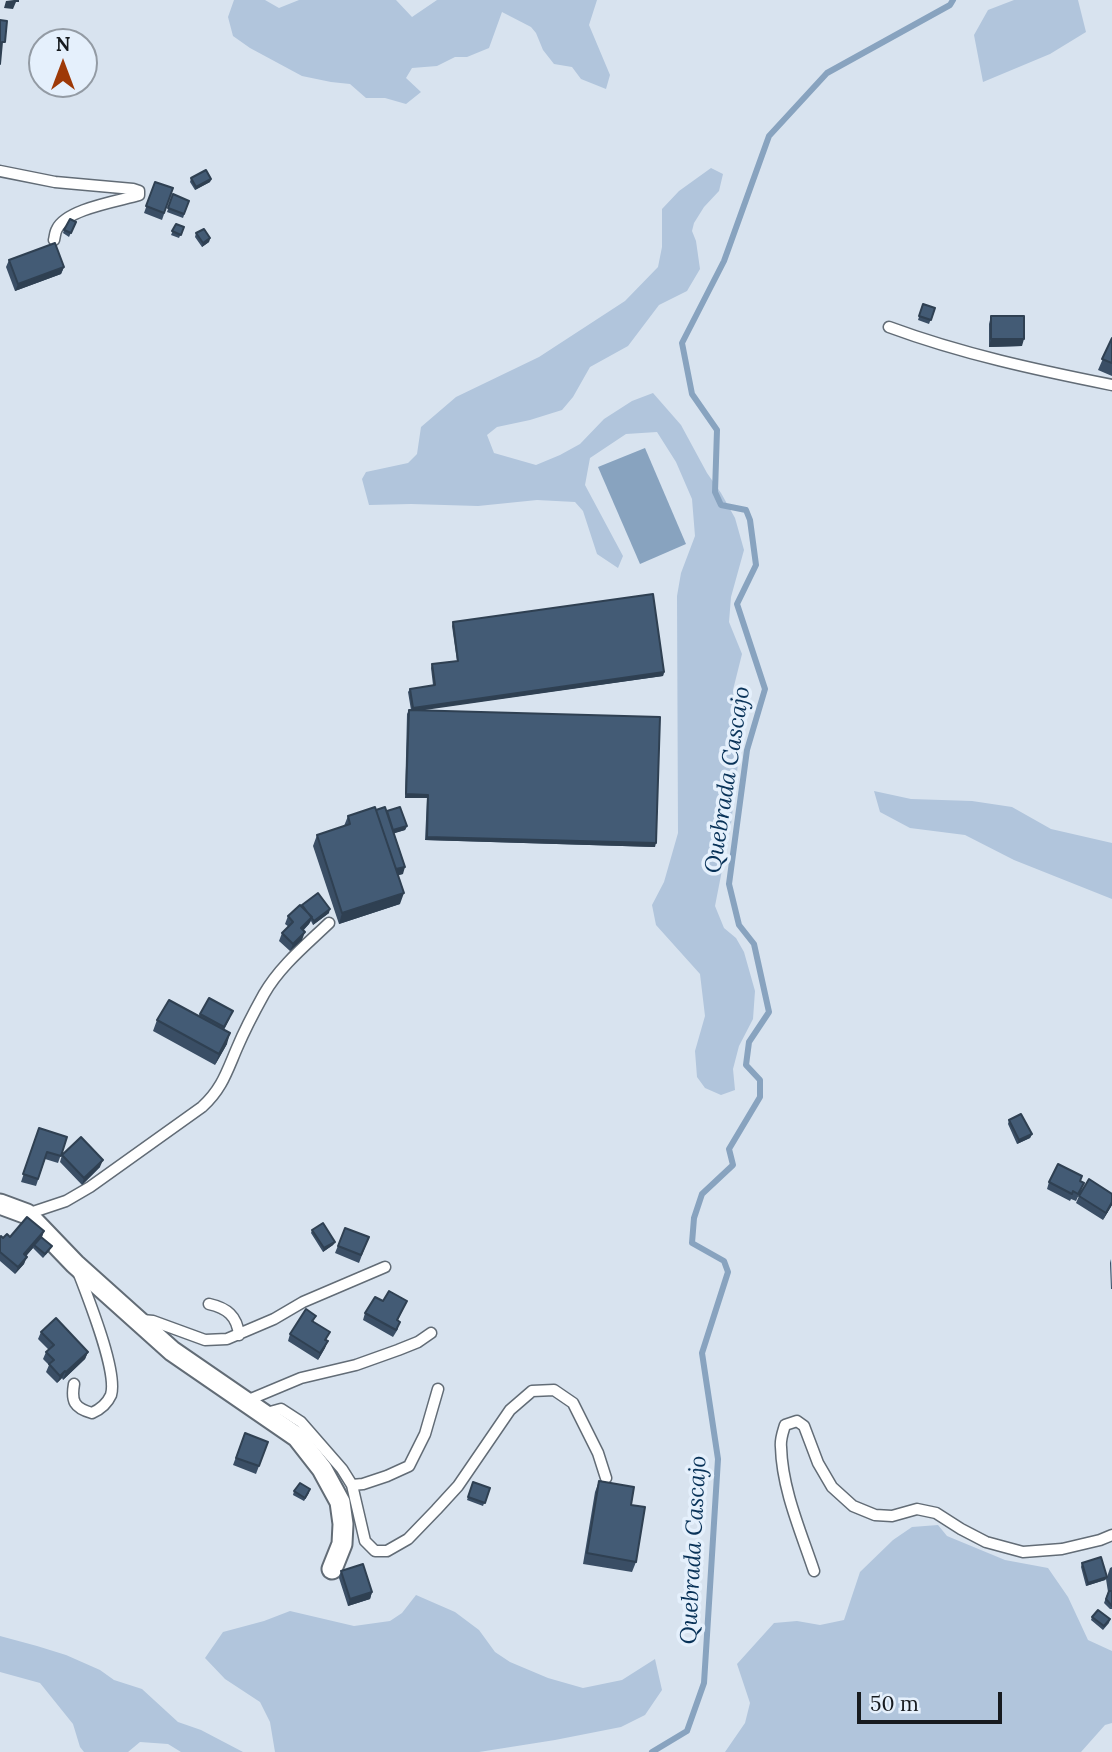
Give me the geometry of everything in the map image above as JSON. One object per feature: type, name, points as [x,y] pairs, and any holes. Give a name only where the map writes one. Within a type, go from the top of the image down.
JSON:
[{"type":"street","points":[[0,1203],[27,1214],[75,1264],[180,1358],[297,1437],[322,1469],[340,1502],[342,1544],[332,1569]]},
{"type":"lane","points":[[0,171],[55,182],[139,191],[139,195],[103,203],[65,219],[57,227],[54,240]]},
{"type":"lane","points":[[889,327],[929,342],[1112,386]]},
{"type":"lane","points":[[27,1214],[65,1200],[90,1187],[213,1097],[221,1086],[266,991],[284,965],[329,923]]},
{"type":"lane","points":[[74,1384],[72,1396],[76,1405],[82,1411],[92,1413],[103,1408],[111,1395],[113,1380],[97,1323],[75,1264]]},
{"type":"lane","points":[[135,1320],[153,1321],[205,1340],[227,1339],[303,1302],[385,1267]]},
{"type":"lane","points":[[209,1304],[219,1306],[231,1314],[238,1324],[239,1335]]},
{"type":"lane","points":[[245,1402],[301,1378],[356,1365],[398,1350],[431,1333]]},
{"type":"lane","points":[[352,1485],[363,1484],[409,1466],[425,1434],[438,1389]]},
{"type":"lane","points":[[262,1414],[281,1409],[301,1422],[342,1468],[352,1485],[365,1541],[375,1551],[387,1551],[408,1539],[458,1486],[510,1410],[532,1391],[554,1390],[573,1403],[598,1453],[606,1478]]},
{"type":"lane","points":[[814,1572],[787,1486],[780,1444],[785,1425],[797,1422],[804,1426],[818,1463],[832,1487],[853,1506],[875,1515],[892,1516],[917,1509],[936,1513],[986,1542],[1023,1552],[1062,1549],[1112,1535]]},
{"type":"shaded area","points":[[234,0],[265,0],[279,8],[299,0],[396,0],[412,17],[437,0],[597,0],[589,25],[610,75],[606,89],[581,79],[572,67],[554,64],[531,27],[502,12],[489,48],[467,57],[455,57],[437,66],[412,68],[406,78],[421,92],[406,104],[385,98],[366,98],[350,84],[302,76],[233,36],[228,17]]},
{"type":"shaded area","points":[[1014,0],[1078,0],[1086,32],[1050,54],[983,82],[974,35],[988,10]]},
{"type":"shaded area","points":[[711,168],[723,174],[719,191],[694,223],[692,231],[700,269],[687,291],[659,305],[628,346],[590,367],[573,397],[562,410],[497,427],[487,435],[494,453],[536,465],[580,444],[604,419],[632,401],[653,393],[681,425],[735,518],[744,550],[731,597],[729,622],[742,654],[733,690],[739,755],[731,824],[715,906],[724,928],[736,938],[744,952],[755,991],[753,1019],[739,1046],[733,1069],[735,1090],[721,1095],[705,1088],[697,1077],[695,1051],[705,1016],[700,974],[656,925],[652,905],[664,882],[678,833],[677,596],[681,573],[695,536],[692,499],[676,462],[657,432],[626,434],[590,458],[585,485],[623,556],[618,568],[597,554],[583,511],[575,502],[537,500],[478,506],[369,505],[362,479],[366,472],[408,463],[417,454],[421,427],[456,397],[539,357],[625,301],[658,267],[662,247],[662,209],[679,191]]},
{"type":"shaded area","points":[[645,448],[686,544],[640,564],[598,467]]},
{"type":"shaded area","points":[[874,791],[911,799],[972,801],[1012,807],[1051,829],[1112,843],[1112,899],[1014,860],[965,835],[910,828],[880,812]]},
{"type":"shaded area","points":[[938,1525],[947,1536],[1005,1560],[1048,1568],[1068,1597],[1088,1640],[1112,1651],[1112,1723],[1105,1725],[1081,1752],[725,1752],[745,1723],[750,1703],[737,1664],[774,1623],[797,1621],[820,1625],[844,1620],[860,1572],[893,1540],[912,1527]]},
{"type":"shaded area","points":[[416,1595],[455,1612],[479,1630],[495,1652],[510,1662],[548,1678],[583,1688],[622,1680],[655,1659],[662,1690],[645,1715],[621,1727],[555,1740],[479,1752],[275,1752],[270,1722],[260,1702],[225,1679],[205,1658],[223,1632],[290,1611],[354,1626],[390,1621],[402,1613]]},
{"type":"shaded area","points":[[0,1636],[66,1655],[100,1670],[114,1680],[142,1689],[178,1722],[201,1730],[243,1752],[181,1752],[168,1744],[140,1742],[128,1752],[84,1752],[73,1724],[40,1683],[0,1672]]},
{"type":"building","points":[[0,20],[7,21],[0,64]]},
{"type":"building","points":[[206,170],[211,179],[196,187],[191,178]]},
{"type":"building","points":[[155,182],[173,188],[164,213],[146,206]]},
{"type":"building","points":[[173,194],[189,201],[184,214],[168,208]]},
{"type":"building","points":[[70,219],[76,222],[71,233],[64,230]]},
{"type":"building","points":[[176,224],[184,227],[181,235],[172,231]]},
{"type":"building","points":[[204,229],[210,238],[203,243],[196,233]]},
{"type":"building","points":[[55,243],[64,267],[18,284],[9,260]]},
{"type":"building","points":[[923,304],[935,308],[931,320],[919,316]]},
{"type":"building","points":[[991,316],[1024,316],[1024,339],[991,339]]},
{"type":"building","points":[[1112,338],[1112,363],[1102,359]]},
{"type":"building","points":[[653,594],[664,672],[413,708],[410,689],[435,685],[432,664],[458,661],[453,622]]},
{"type":"building","points":[[409,710],[660,717],[656,843],[427,837],[428,795],[406,794]]},
{"type":"building","points":[[375,807],[404,893],[342,913],[317,835],[350,824],[348,816]]},
{"type":"building","points":[[385,807],[405,867],[396,869],[376,810]]},
{"type":"building","points":[[400,807],[407,826],[393,830],[387,811]]},
{"type":"building","points":[[318,893],[330,909],[314,921],[302,905]]},
{"type":"building","points":[[300,905],[312,917],[301,928],[305,932],[293,944],[282,933],[293,922],[288,916]]},
{"type":"building","points":[[209,998],[233,1011],[224,1027],[200,1014]]},
{"type":"building","points":[[169,1000],[230,1033],[219,1054],[157,1020]]},
{"type":"building","points":[[1021,1114],[1032,1134],[1019,1140],[1009,1120]]},
{"type":"building","points":[[39,1128],[67,1137],[61,1156],[47,1152],[38,1179],[23,1174]]},
{"type":"building","points":[[81,1137],[103,1160],[84,1178],[62,1155]]},
{"type":"building","points":[[1058,1164],[1082,1176],[1080,1181],[1084,1183],[1078,1194],[1073,1191],[1072,1194],[1049,1182]]},
{"type":"building","points":[[1089,1179],[1112,1194],[1112,1202],[1106,1213],[1079,1196]]},
{"type":"building","points":[[27,1217],[44,1231],[24,1254],[27,1257],[18,1267],[0,1252],[0,1237],[3,1238],[7,1234],[10,1237]]},
{"type":"building","points":[[323,1223],[335,1242],[324,1248],[312,1230]]},
{"type":"building","points":[[345,1228],[369,1237],[361,1255],[338,1246]]},
{"type":"building","points":[[41,1237],[52,1246],[45,1254],[34,1245]]},
{"type":"building","points":[[389,1291],[407,1301],[397,1320],[400,1322],[396,1330],[365,1313],[375,1297],[383,1301]]},
{"type":"building","points":[[306,1309],[316,1316],[312,1321],[330,1332],[320,1353],[290,1334]]},
{"type":"building","points":[[56,1318],[88,1352],[60,1376],[49,1364],[54,1360],[46,1352],[54,1345],[41,1332]]},
{"type":"building","points":[[245,1433],[268,1442],[259,1466],[236,1458]]},
{"type":"building","points":[[599,1481],[634,1487],[631,1505],[645,1507],[636,1562],[587,1553]]},
{"type":"building","points":[[473,1482],[490,1488],[485,1503],[468,1497]]},
{"type":"building","points":[[300,1483],[310,1489],[305,1498],[294,1491]]},
{"type":"building","points":[[1101,1557],[1107,1577],[1088,1583],[1082,1563]]},
{"type":"building","points":[[363,1564],[372,1592],[350,1599],[341,1571]]},
{"type":"building","points":[[1109,1591],[1112,1591],[1112,1606],[1106,1599]]},
{"type":"building","points":[[1098,1610],[1110,1619],[1104,1626],[1092,1617]]},
{"type":"waterway","name":"Quebrada Cascajo","points":[[652,1752],[687,1731],[704,1683],[718,1459],[702,1353],[728,1272],[724,1261],[692,1243],[694,1218],[702,1194],[733,1165],[729,1149],[760,1097],[760,1080],[746,1065],[749,1042],[769,1012],[754,944],[739,925],[729,884],[747,750],[765,689],[737,604],[756,565],[750,520],[746,510],[721,505],[715,492],[717,430],[692,394],[682,343],[724,261],[769,136],[827,73],[950,5],[953,0]]}]
